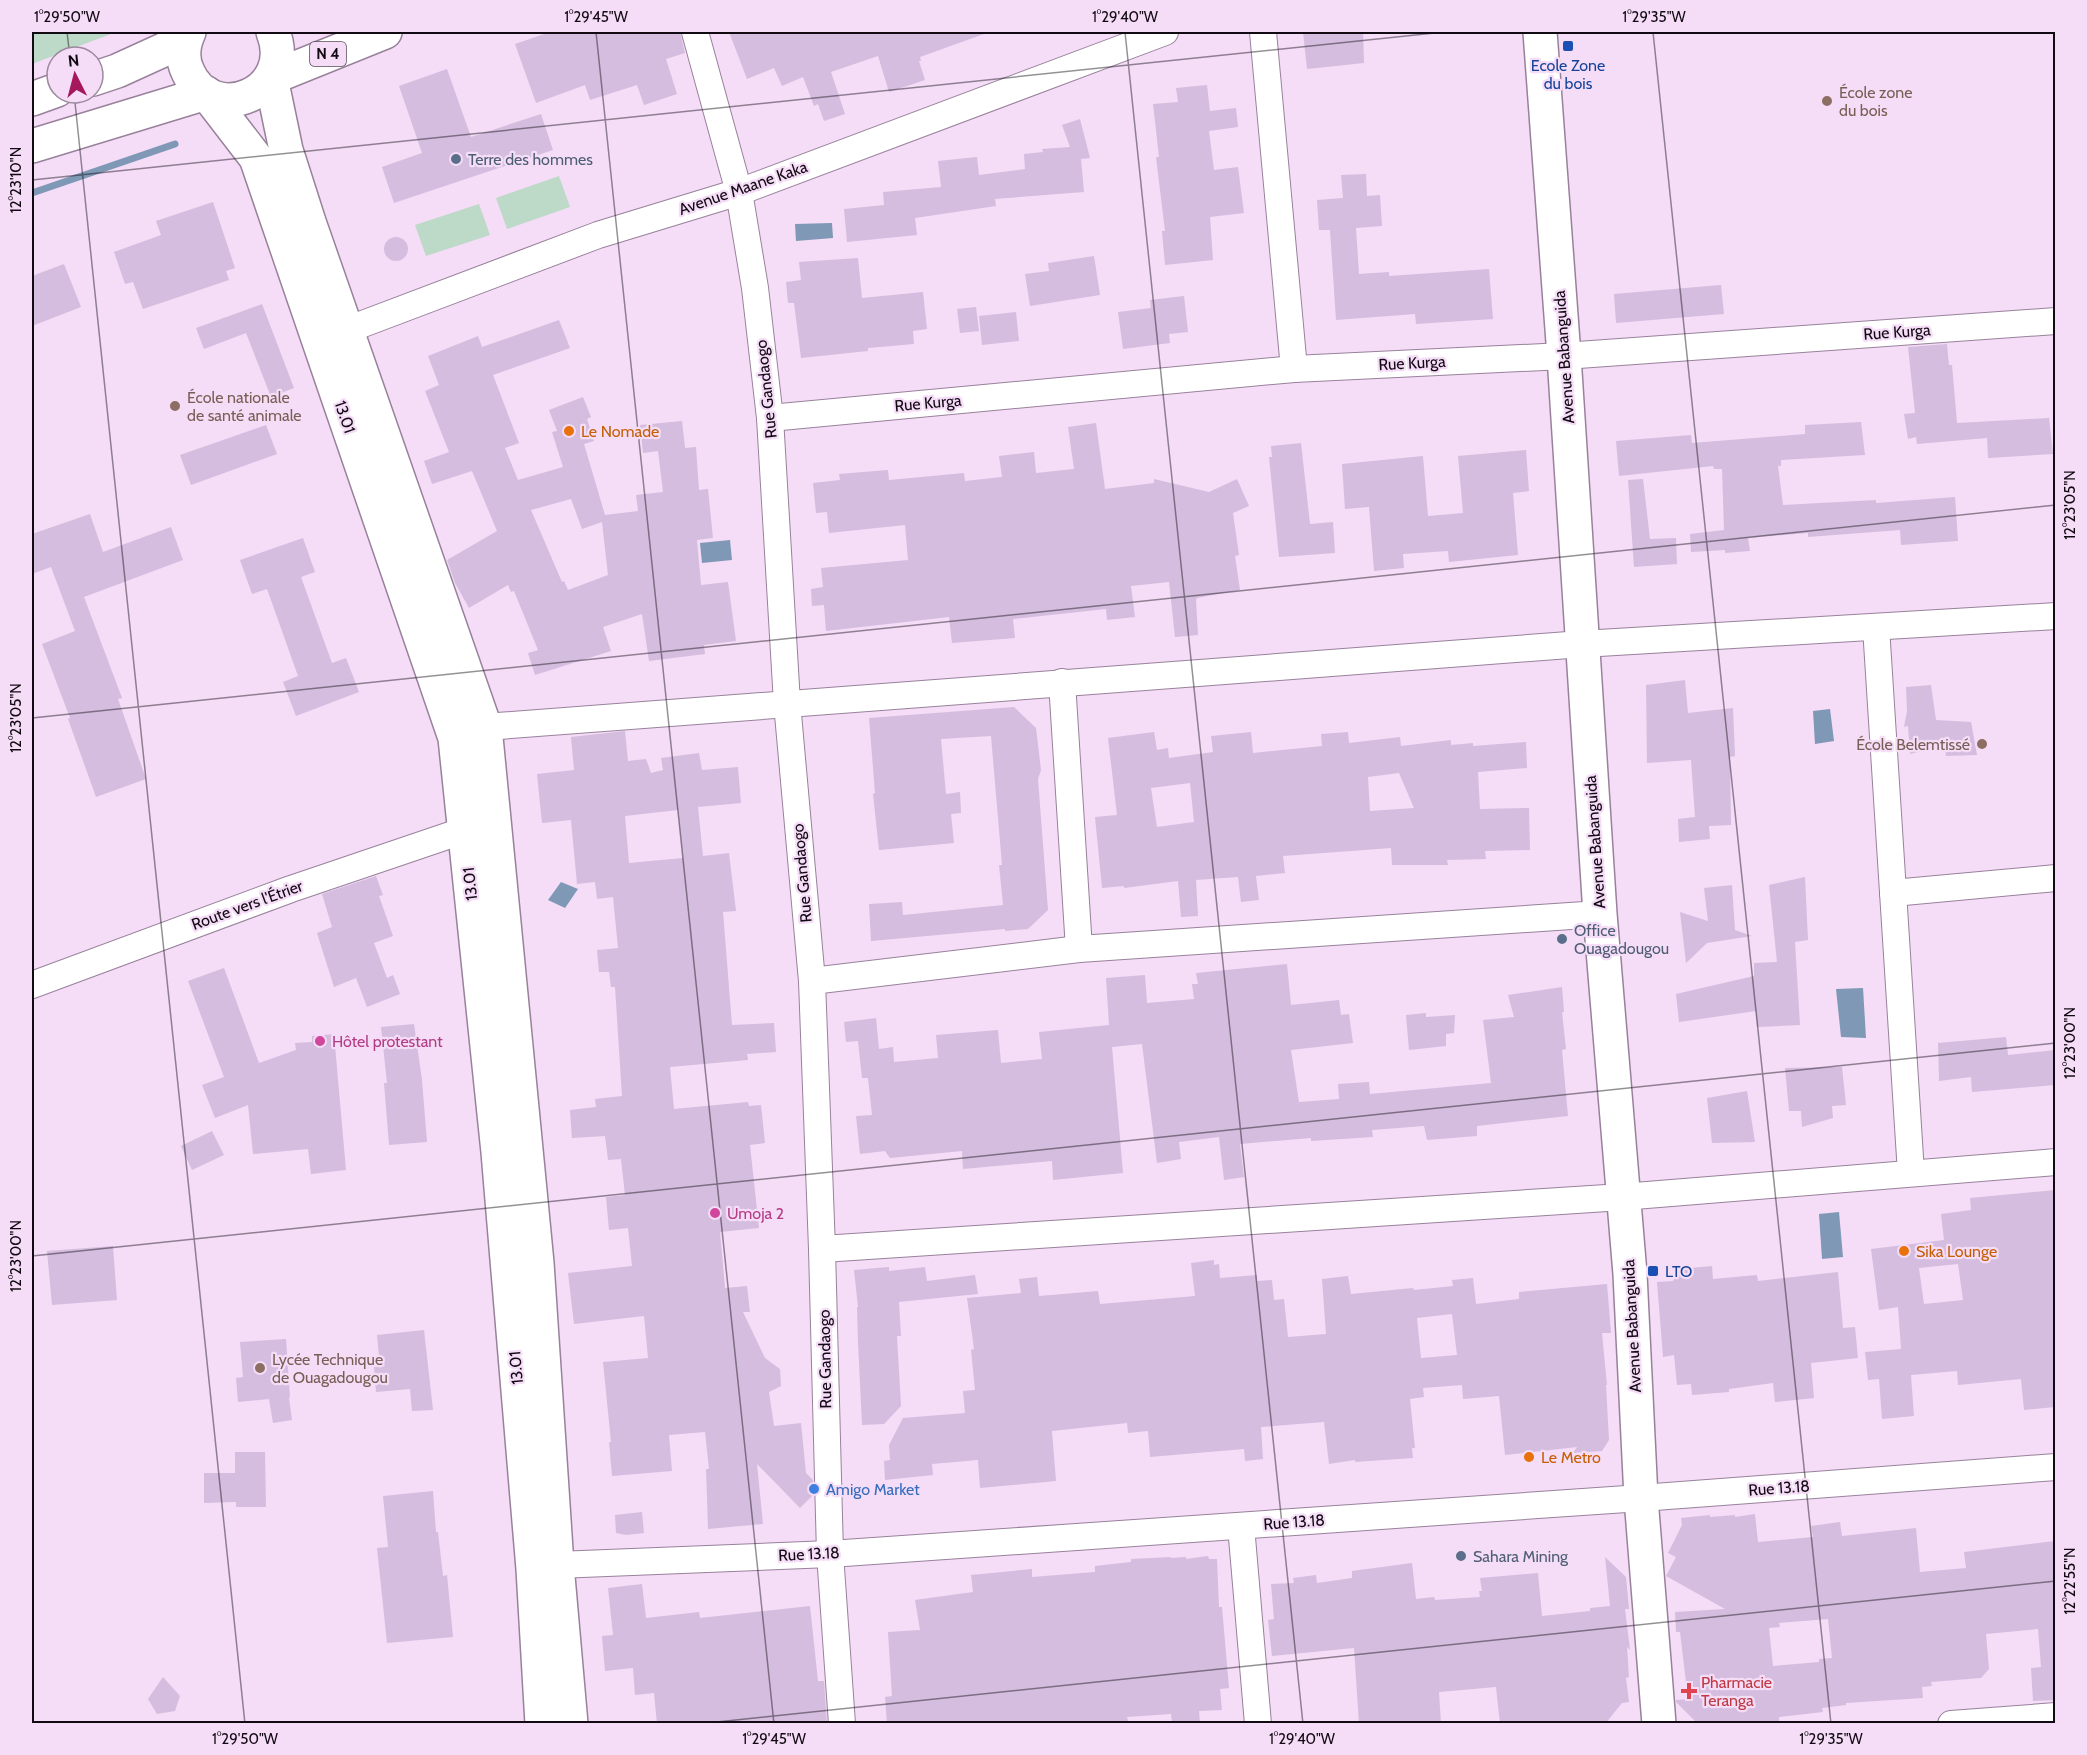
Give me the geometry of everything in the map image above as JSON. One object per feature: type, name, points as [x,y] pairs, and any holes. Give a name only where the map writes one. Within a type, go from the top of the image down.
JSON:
[{"type":"main road","points":[[271,78],[278,56],[273,32]]},
{"type":"main road","name":"N 4","points":[[206,93],[219,99],[234,100],[248,96],[261,89],[271,78],[385,32]]},
{"type":"main road","name":"Avenue Babanguida","points":[[1540,32],[1564,356],[1600,914],[1630,1274],[1641,1498],[1659,1724]]},
{"type":"main road","points":[[105,75],[187,36]]},
{"type":"main road","name":"13.01","points":[[187,36],[183,50],[186,70],[256,158],[332,336],[470,733],[537,1263],[545,1567],[542,1724]]},
{"type":"main road","name":"13.01","points":[[271,78],[286,150],[332,336]]},
{"type":"main road","points":[[32,146],[206,93]]},
{"type":"main road","name":"13.01","points":[[470,733],[465,830],[498,1152],[545,1567],[571,1724]]},
{"type":"street","name":"Rue Gandaogo","points":[[695,32],[739,192],[755,288],[770,418],[787,703],[812,981],[830,1554],[842,1724]]},
{"type":"street","name":"Avenue Maane Kaka","points":[[332,336],[598,235],[739,192],[1165,32]]},
{"type":"street","points":[[1263,32],[1294,369]]},
{"type":"street","name":"Rue Kurga","points":[[770,418],[1294,369],[1564,356],[2055,321]]},
{"type":"street","points":[[470,733],[787,703],[1062,682],[1582,644],[2055,616]]},
{"type":"street","points":[[1876,627],[1911,1173]]},
{"type":"street","points":[[1062,682],[1079,949]]},
{"type":"street","name":"Route vers l'Étrier","points":[[32,985],[291,889],[465,830]]},
{"type":"street","points":[[1893,893],[2055,878]]},
{"type":"street","points":[[812,981],[1079,949],[1600,914]]},
{"type":"street","points":[[822,1249],[1622,1197],[2055,1162]]},
{"type":"street","name":"Rue 13.18","points":[[545,1567],[830,1554],[2055,1467]]},
{"type":"street","points":[[1241,1526],[1258,1724]]},
{"type":"street","points":[[1951,1724],[2055,1716]]},
{"type":"green space","points":[[32,32],[116,32],[82,45],[45,45],[45,59],[32,64]]},
{"type":"green space","points":[[559,176],[570,207],[507,229],[496,198]]},
{"type":"green space","points":[[479,204],[490,235],[426,256],[415,225]]},
{"type":"water","points":[[832,223],[833,238],[796,241],[795,224]]},
{"type":"water","points":[[730,540],[732,560],[702,563],[700,543]]},
{"type":"water","points":[[1830,709],[1834,741],[1815,744],[1813,711]]},
{"type":"water","points":[[561,882],[578,889],[565,908],[548,900]]},
{"type":"water","points":[[1863,988],[1866,1038],[1841,1037],[1836,989]]},
{"type":"water","points":[[1839,1212],[1843,1257],[1822,1259],[1819,1214]]},
{"type":"building","points":[[550,32],[680,32],[685,53],[666,59],[677,94],[644,105],[637,85],[590,100],[585,85],[536,103],[515,44]]},
{"type":"building","points":[[729,32],[984,32],[984,34],[920,57],[921,61],[919,61],[925,80],[889,92],[878,56],[831,72],[845,114],[824,121],[818,104],[814,106],[803,77],[782,86],[774,68],[747,79]]},
{"type":"building","points":[[1303,32],[1363,32],[1364,63],[1307,69]]},
{"type":"building","points":[[447,69],[471,137],[541,114],[553,150],[394,203],[382,167],[422,153],[399,86]]},
{"type":"building","points":[[1207,85],[1210,111],[1236,108],[1238,127],[1209,131],[1214,170],[1238,167],[1244,213],[1210,217],[1213,260],[1165,265],[1162,231],[1165,231],[1156,157],[1159,157],[1153,104],[1178,102],[1176,88]]},
{"type":"building","points":[[1080,119],[1090,158],[1081,159],[1084,192],[995,199],[996,206],[915,218],[917,235],[847,242],[844,209],[884,205],[883,192],[941,187],[938,161],[977,157],[979,175],[1025,169],[1024,154],[1043,152],[1042,149],[1070,147],[1062,125]]},
{"type":"building","points":[[1366,174],[1367,196],[1380,195],[1382,226],[1356,228],[1359,274],[1389,272],[1389,276],[1489,269],[1493,319],[1416,324],[1415,314],[1336,320],[1330,230],[1319,230],[1317,200],[1343,198],[1341,175]]},
{"type":"building","points":[[213,202],[235,268],[226,271],[229,280],[143,309],[133,282],[125,284],[114,252],[161,235],[156,221]]},
{"type":"building","points":[[396,237],[405,240],[408,249],[405,258],[396,261],[387,258],[384,249],[387,240]]},
{"type":"building","points":[[1094,256],[1100,295],[1030,306],[1025,274],[1049,271],[1048,263]]},
{"type":"building","points":[[858,258],[862,298],[923,292],[927,329],[913,331],[914,344],[801,358],[794,303],[788,303],[786,282],[801,280],[799,262]]},
{"type":"building","points":[[64,264],[81,307],[32,326],[32,276]]},
{"type":"building","points":[[1721,285],[1724,314],[1616,323],[1614,294]]},
{"type":"building","points":[[1184,296],[1188,332],[1169,334],[1170,343],[1123,349],[1118,312],[1151,308],[1150,300]]},
{"type":"building","points":[[262,304],[294,388],[271,397],[246,333],[204,349],[196,328]]},
{"type":"building","points":[[976,307],[979,331],[960,333],[957,309]]},
{"type":"building","points":[[1016,312],[1019,341],[982,345],[979,316]]},
{"type":"building","points":[[559,320],[570,348],[493,375],[519,443],[505,448],[518,480],[563,467],[552,432],[557,431],[549,410],[583,397],[591,417],[587,419],[594,441],[584,444],[605,515],[638,511],[636,495],[663,492],[658,451],[643,453],[640,425],[682,421],[685,448],[696,447],[699,490],[708,489],[713,538],[697,540],[701,585],[728,582],[736,641],[704,645],[705,654],[649,661],[642,614],[603,627],[611,651],[535,675],[528,653],[538,650],[514,591],[511,592],[508,585],[469,608],[455,583],[447,560],[497,531],[472,471],[432,484],[424,461],[449,452],[425,391],[439,385],[428,356],[478,336],[482,347]],"holes":[[[571,499],[582,529],[602,522],[608,575],[568,590],[564,581],[562,582],[531,510]]]},
{"type":"building","points":[[1947,344],[1949,365],[1952,365],[1957,423],[2049,418],[2053,454],[1988,458],[1987,438],[1917,444],[1916,437],[1908,439],[1904,414],[1915,413],[1908,347]]},
{"type":"building","points":[[1861,422],[1865,455],[1781,460],[1781,466],[1778,466],[1783,505],[1876,500],[1876,503],[1955,497],[1958,541],[1901,545],[1900,530],[1808,537],[1808,533],[1748,538],[1750,551],[1691,552],[1690,534],[1724,530],[1722,469],[1714,469],[1713,466],[1619,476],[1616,441],[1691,435],[1692,443],[1805,434],[1805,425]]},
{"type":"building","points":[[1096,423],[1105,489],[1154,483],[1154,479],[1209,492],[1237,479],[1249,506],[1233,513],[1239,555],[1235,556],[1240,590],[1197,598],[1198,635],[1175,637],[1169,582],[1131,586],[1135,617],[1107,620],[1106,609],[1013,619],[1015,638],[952,643],[949,617],[826,631],[824,605],[812,606],[811,589],[823,587],[821,568],[908,560],[905,525],[829,533],[827,512],[816,513],[813,483],[840,480],[839,474],[888,470],[889,480],[964,473],[965,481],[1002,477],[999,456],[1034,452],[1036,473],[1074,469],[1068,427]]},
{"type":"building","points":[[266,425],[277,454],[191,485],[180,455]]},
{"type":"building","points":[[1301,443],[1310,524],[1333,522],[1335,553],[1279,557],[1269,457],[1272,457],[1271,446]]},
{"type":"building","points":[[1526,450],[1529,491],[1513,493],[1518,555],[1449,562],[1448,551],[1403,554],[1404,568],[1374,571],[1369,507],[1345,509],[1342,464],[1423,456],[1428,516],[1463,513],[1458,456]]},
{"type":"building","points":[[1643,479],[1650,539],[1676,538],[1677,564],[1634,567],[1628,480]]},
{"type":"building","points":[[90,514],[103,552],[171,527],[183,560],[84,597],[122,698],[118,699],[146,779],[96,797],[42,644],[75,631],[51,567],[32,574],[32,534]]},
{"type":"building","points":[[303,538],[315,572],[301,577],[332,663],[346,658],[359,692],[296,716],[283,682],[298,676],[267,589],[252,594],[240,560]]},
{"type":"building","points":[[1685,680],[1688,713],[1733,708],[1735,756],[1730,757],[1731,825],[1709,826],[1710,839],[1679,842],[1678,819],[1695,817],[1691,760],[1647,763],[1646,685]]},
{"type":"building","points":[[1931,685],[1936,720],[1971,722],[1977,755],[1946,756],[1945,745],[1910,754],[1908,726],[1904,727],[1907,711],[1906,687]]},
{"type":"building","points":[[1014,707],[1036,728],[1041,770],[1038,779],[1048,910],[1028,929],[871,941],[869,904],[902,902],[903,915],[1003,905],[999,865],[1002,865],[991,736],[941,739],[946,794],[960,792],[961,813],[951,814],[954,843],[879,850],[869,718]]},
{"type":"building","points":[[625,731],[628,761],[646,759],[651,773],[663,770],[661,758],[699,753],[702,770],[738,767],[741,803],[698,807],[703,856],[729,853],[736,911],[723,912],[732,1025],[774,1023],[776,1052],[747,1054],[748,1060],[670,1067],[674,1109],[748,1102],[749,1106],[761,1105],[765,1143],[750,1145],[759,1228],[720,1232],[725,1288],[747,1286],[750,1312],[743,1312],[765,1358],[780,1369],[781,1386],[769,1392],[774,1426],[801,1423],[806,1473],[813,1480],[813,1495],[800,1508],[757,1464],[763,1524],[708,1529],[706,1469],[709,1469],[705,1432],[669,1435],[672,1471],[612,1476],[603,1362],[648,1358],[644,1316],[574,1324],[568,1273],[632,1266],[628,1228],[609,1230],[606,1197],[625,1195],[621,1159],[608,1160],[605,1136],[572,1138],[570,1110],[596,1107],[595,1099],[622,1096],[615,987],[611,987],[609,972],[599,972],[597,950],[618,948],[613,897],[597,899],[595,882],[577,884],[571,820],[542,823],[537,774],[574,770],[571,737]],"holes":[[[678,810],[683,858],[629,863],[625,816]]]},
{"type":"building","points":[[1154,732],[1157,750],[1168,748],[1169,758],[1213,752],[1211,736],[1251,732],[1253,753],[1322,746],[1321,734],[1348,732],[1349,743],[1400,737],[1401,746],[1451,740],[1451,745],[1473,743],[1473,746],[1526,742],[1527,768],[1478,772],[1480,809],[1529,808],[1530,850],[1485,851],[1486,859],[1447,860],[1448,865],[1392,865],[1391,848],[1283,856],[1285,873],[1256,876],[1259,900],[1241,902],[1238,877],[1196,880],[1198,916],[1181,917],[1178,881],[1124,888],[1124,886],[1102,888],[1095,817],[1117,815],[1108,738]],"holes":[[[1399,773],[1414,808],[1370,811],[1368,777]],[[1190,783],[1194,822],[1157,827],[1151,788]]]},
{"type":"building","points":[[376,876],[383,895],[379,896],[393,936],[374,943],[387,978],[393,975],[400,994],[367,1007],[356,978],[334,987],[317,933],[332,927],[322,894]]},
{"type":"building","points":[[1805,877],[1808,940],[1795,942],[1800,1025],[1757,1027],[1756,1011],[1679,1022],[1676,994],[1754,976],[1754,963],[1777,962],[1769,885]]},
{"type":"building","points":[[1732,885],[1735,930],[1752,936],[1707,943],[1686,963],[1680,912],[1708,921],[1704,888]]},
{"type":"building","points":[[1287,964],[1291,1005],[1339,1000],[1341,1015],[1349,1014],[1353,1043],[1291,1050],[1299,1102],[1339,1099],[1338,1084],[1369,1082],[1370,1094],[1491,1083],[1483,1020],[1514,1017],[1508,995],[1562,987],[1566,1049],[1562,1050],[1568,1116],[1477,1126],[1477,1136],[1427,1140],[1424,1126],[1372,1130],[1373,1137],[1311,1141],[1311,1138],[1240,1144],[1244,1177],[1224,1180],[1219,1137],[1179,1142],[1181,1159],[1157,1163],[1142,1044],[1112,1047],[1123,1173],[1053,1180],[1052,1161],[963,1169],[962,1151],[890,1158],[885,1151],[860,1154],[856,1116],[872,1115],[868,1078],[862,1078],[858,1041],[846,1042],[844,1022],[876,1018],[879,1049],[893,1047],[894,1062],[938,1058],[936,1035],[998,1030],[1001,1063],[1042,1059],[1039,1032],[1109,1025],[1106,978],[1145,975],[1147,1003],[1194,999],[1192,984],[1198,984],[1196,973]]},
{"type":"building","points":[[224,968],[259,1063],[296,1050],[295,1043],[312,1042],[312,1036],[334,1034],[346,1170],[311,1174],[308,1149],[253,1154],[248,1105],[215,1118],[202,1085],[224,1077],[188,981]]},
{"type":"building","points":[[1426,1013],[1426,1017],[1455,1015],[1454,1033],[1446,1034],[1446,1046],[1409,1050],[1406,1015]]},
{"type":"building","points":[[414,1024],[422,1080],[427,1142],[389,1145],[384,1083],[387,1083],[381,1027]]},
{"type":"building","points":[[2006,1037],[2008,1055],[2055,1050],[2055,1085],[1972,1092],[1971,1077],[1939,1081],[1938,1043]]},
{"type":"building","points":[[1842,1067],[1846,1105],[1832,1106],[1833,1118],[1802,1127],[1801,1111],[1789,1111],[1785,1068]]},
{"type":"building","points":[[1747,1091],[1755,1142],[1712,1143],[1707,1098]]},
{"type":"building","points":[[212,1131],[224,1155],[192,1170],[181,1146]]},
{"type":"building","points":[[2055,1190],[2055,1345],[2053,1345],[2055,1407],[2024,1410],[2021,1379],[1958,1385],[1957,1371],[1911,1375],[1914,1416],[1882,1419],[1879,1379],[1868,1380],[1865,1352],[1901,1349],[1898,1307],[1879,1310],[1871,1249],[1944,1240],[1941,1214],[1971,1210],[1970,1198]],"holes":[[[1958,1264],[1963,1300],[1924,1304],[1919,1268]]]},
{"type":"building","points":[[113,1246],[117,1300],[52,1305],[47,1251]]},
{"type":"building","points":[[1214,1260],[1214,1265],[1219,1264],[1220,1278],[1257,1275],[1257,1281],[1272,1280],[1274,1300],[1284,1299],[1288,1337],[1326,1334],[1322,1279],[1348,1276],[1351,1294],[1453,1286],[1452,1280],[1473,1278],[1476,1304],[1519,1299],[1519,1292],[1607,1284],[1611,1333],[1602,1333],[1609,1440],[1602,1451],[1573,1453],[1577,1447],[1505,1455],[1499,1396],[1463,1399],[1462,1385],[1423,1388],[1424,1397],[1410,1399],[1415,1448],[1412,1448],[1413,1458],[1355,1462],[1355,1460],[1329,1464],[1324,1422],[1261,1427],[1263,1459],[1245,1461],[1244,1449],[1150,1457],[1148,1431],[1128,1433],[1127,1423],[1052,1431],[1056,1481],[980,1488],[978,1460],[932,1464],[933,1475],[885,1480],[884,1461],[890,1460],[889,1445],[903,1418],[965,1413],[963,1391],[975,1390],[971,1350],[974,1349],[967,1298],[1021,1293],[1019,1279],[1037,1277],[1039,1296],[1098,1291],[1100,1304],[1195,1296],[1191,1263]],"holes":[[[1452,1314],[1457,1355],[1421,1358],[1417,1318]]]},
{"type":"building","points":[[1712,1266],[1713,1279],[1757,1275],[1758,1281],[1838,1272],[1843,1328],[1855,1327],[1858,1358],[1811,1363],[1814,1398],[1775,1402],[1773,1383],[1729,1389],[1729,1392],[1692,1395],[1691,1384],[1677,1385],[1674,1355],[1663,1357],[1657,1282],[1673,1281],[1680,1269]]},
{"type":"building","points":[[889,1267],[889,1271],[925,1267],[927,1281],[975,1275],[978,1294],[899,1302],[901,1336],[897,1336],[901,1406],[884,1424],[862,1425],[858,1307],[854,1270]]},
{"type":"building","points":[[424,1330],[433,1410],[412,1411],[410,1389],[376,1392],[374,1367],[380,1367],[377,1335]]},
{"type":"building","points":[[286,1339],[292,1420],[273,1423],[269,1399],[238,1402],[236,1378],[243,1377],[240,1342]]},
{"type":"building","points":[[235,1452],[265,1452],[266,1507],[236,1507],[236,1502],[204,1503],[204,1473],[235,1473]]},
{"type":"building","points":[[433,1491],[436,1532],[438,1532],[443,1576],[447,1575],[453,1637],[387,1643],[377,1548],[388,1547],[383,1496]]},
{"type":"building","points":[[642,1512],[644,1533],[626,1535],[616,1533],[615,1515]]},
{"type":"building","points":[[1755,1514],[1758,1542],[1813,1537],[1811,1526],[1840,1522],[1842,1536],[1916,1528],[1920,1572],[1966,1568],[1964,1552],[2055,1541],[2055,1700],[2033,1701],[2031,1668],[2041,1667],[2038,1629],[1986,1634],[1989,1669],[1981,1678],[1931,1682],[1932,1686],[1922,1687],[1923,1698],[1846,1703],[1846,1705],[1822,1708],[1823,1712],[1779,1717],[1779,1724],[1698,1724],[1676,1702],[1676,1700],[1688,1699],[1680,1632],[1676,1632],[1675,1612],[1725,1609],[1666,1576],[1676,1557],[1668,1553],[1682,1525],[1681,1518],[1710,1515],[1710,1517],[1735,1515],[1735,1517]],"holes":[[[1828,1619],[1832,1658],[1819,1659],[1819,1662],[1773,1666],[1769,1628],[1780,1627],[1779,1623]]]},
{"type":"building","points":[[1208,1556],[1209,1559],[1217,1559],[1219,1607],[1222,1607],[1229,1688],[1220,1689],[1222,1710],[1199,1711],[1200,1724],[1172,1724],[1171,1714],[1127,1717],[1128,1721],[1080,1724],[1062,1724],[1062,1722],[887,1724],[885,1697],[892,1696],[888,1632],[920,1630],[915,1600],[973,1592],[971,1575],[1032,1569],[1032,1577],[1095,1572],[1095,1566],[1131,1562],[1131,1559],[1186,1557],[1186,1559]]},
{"type":"building","points":[[1605,1557],[1626,1577],[1629,1609],[1625,1609],[1630,1650],[1627,1647],[1629,1677],[1626,1678],[1629,1702],[1622,1703],[1605,1724],[1500,1724],[1496,1687],[1439,1692],[1441,1724],[1359,1724],[1354,1648],[1272,1656],[1268,1620],[1274,1619],[1271,1584],[1294,1583],[1293,1578],[1316,1575],[1317,1583],[1352,1578],[1352,1571],[1412,1563],[1416,1599],[1434,1597],[1435,1600],[1480,1597],[1479,1591],[1482,1591],[1480,1578],[1538,1573],[1542,1616],[1590,1611],[1590,1608],[1610,1606]]},
{"type":"building","points":[[642,1584],[646,1618],[699,1612],[700,1618],[810,1606],[818,1681],[824,1681],[827,1724],[657,1724],[654,1693],[635,1695],[633,1668],[605,1671],[602,1636],[613,1635],[608,1588]]},
{"type":"building","points":[[163,1677],[180,1696],[175,1711],[157,1714],[148,1699]]},
{"type":"waterway","points":[[32,193],[175,144]]},
{"type":"place","name":"Ecole Zone du bois","points":[[1568,46]]},
{"type":"place","name":"École zone du bois","points":[[1827,101]]},
{"type":"place","name":"Terre des hommes","points":[[456,159]]},
{"type":"place","name":"École nationale de santé animale","points":[[175,406]]},
{"type":"place","name":"Le Nomade","points":[[569,431]]},
{"type":"place","name":"École Belemtissé","points":[[1982,744]]},
{"type":"place","name":"Office Ouagadougou","points":[[1562,939]]},
{"type":"place","name":"Hôtel protestant","points":[[320,1041]]},
{"type":"place","name":"Umoja 2","points":[[715,1213]]},
{"type":"place","name":"Sika Lounge","points":[[1904,1251]]},
{"type":"place","name":"LTO","points":[[1653,1271]]},
{"type":"place","name":"Lycée Technique de Ouagadougou","points":[[260,1368]]},
{"type":"place","name":"Le Metro","points":[[1529,1457]]},
{"type":"place","name":"Amigo Market","points":[[814,1489]]},
{"type":"place","name":"Sahara Mining","points":[[1461,1556]]},
{"type":"place","name":"Pharmacie Teranga","points":[[1689,1691]]}]
